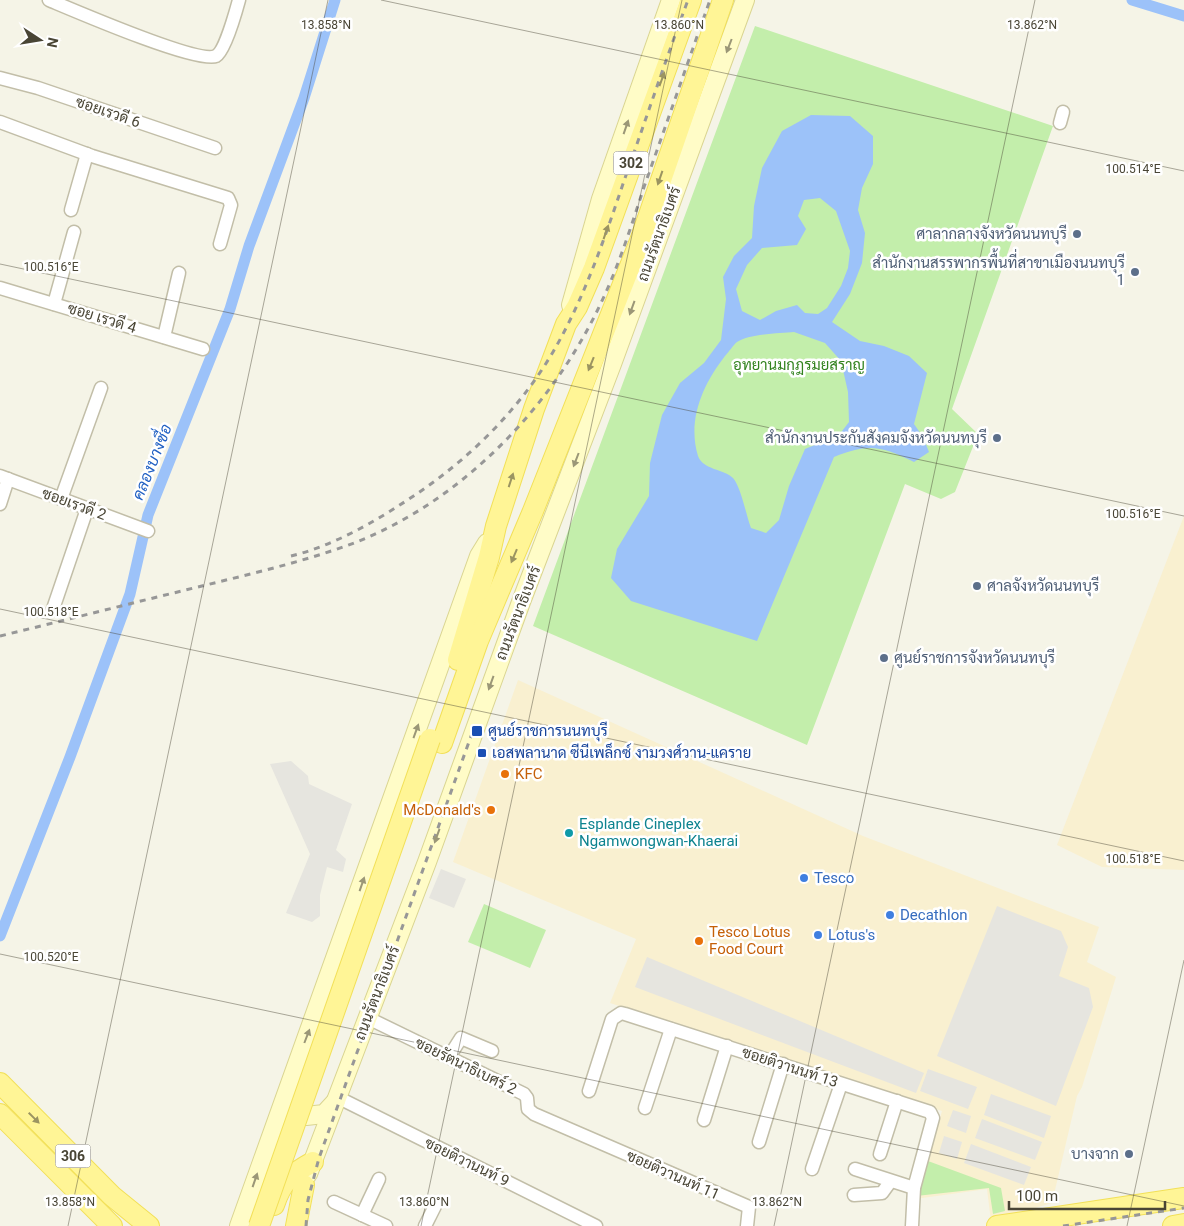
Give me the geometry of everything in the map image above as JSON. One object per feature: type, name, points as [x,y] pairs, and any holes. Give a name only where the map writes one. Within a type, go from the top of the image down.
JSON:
[{"type":"main road","name":"ถนนรัตนาธิเบศร์","points":[[273,1226],[436,741],[490,557],[496,526],[534,409],[566,324],[601,199],[671,0]]},
{"type":"main road","name":"ถนนรัตนาธิเบศร์","points":[[566,324],[577,307],[591,274],[691,0]]},
{"type":"main road","name":"ถนนรัตนาธิเบศร์","points":[[259,1226],[436,741],[533,512],[640,240],[723,0]]},
{"type":"main road","name":"ถนนรัตนาธิเบศร์","points":[[289,1226],[427,862],[746,0]]},
{"type":"main road","name":"ถนนรัตนาธิเบศร์","points":[[239,1226],[479,556],[496,526]]},
{"type":"main road","points":[[289,1082],[292,1106],[306,1116],[324,1114],[337,1099]]},
{"type":"main road","name":"306","points":[[0,1084],[122,1205],[148,1226]]},
{"type":"main road","name":"306","points":[[1,1120],[112,1226]]},
{"type":"main road","points":[[267,1226],[280,1188],[296,1172],[313,1162]]},
{"type":"main road","points":[[296,1226],[304,1184]]},
{"type":"main road","points":[[997,1226],[1184,1198]]},
{"type":"main road","points":[[1174,1226],[1184,1224]]},
{"type":"street","points":[[49,0],[132,34],[195,54],[211,57],[219,53],[224,44],[239,0]]},
{"type":"street","name":"ซอยเรวดี 6","points":[[0,78],[38,88],[215,148]]},
{"type":"street","points":[[0,122],[87,154],[228,198],[231,205],[220,244]]},
{"type":"street","points":[[71,210],[87,154]]},
{"type":"street","points":[[54,304],[74,232]]},
{"type":"street","points":[[164,337],[179,273]]},
{"type":"street","name":"ซอย เรวดี 4","points":[[0,288],[203,349]]},
{"type":"street","points":[[61,499],[101,388]]},
{"type":"street","points":[[0,504],[4,478]]},
{"type":"street","name":"ซอยเรวดี 2","points":[[4,478],[148,531]]},
{"type":"street","points":[[53,609],[87,509]]},
{"type":"street","name":"ซอยติวานนท์ 13","points":[[589,1091],[612,1018],[625,1014],[930,1112],[933,1118],[914,1188],[912,1226]]},
{"type":"street","name":"ซอยรัตนาธิเบศร์ 2","points":[[368,1018],[524,1094],[530,1111],[580,1134]]},
{"type":"street","points":[[645,1108],[671,1028]]},
{"type":"street","points":[[449,1058],[461,1038],[492,1051]]},
{"type":"street","points":[[704,1120],[727,1046]]},
{"type":"street","points":[[759,1142],[783,1064]]},
{"type":"street","points":[[812,1169],[841,1084]]},
{"type":"street","name":"ซอยติวานนท์ 9","points":[[337,1099],[596,1226]]},
{"type":"street","points":[[880,1154],[897,1101]]},
{"type":"street","name":"ซอยติวานนท์ 11","points":[[580,1134],[749,1207],[747,1226]]},
{"type":"street","points":[[855,1170],[914,1188]]},
{"type":"street","points":[[362,1215],[379,1178]]},
{"type":"street","points":[[854,1195],[882,1194],[890,1182]]},
{"type":"street","points":[[334,1202],[386,1226]]},
{"type":"street","points":[[425,1226],[435,1206]]},
{"type":"shaded area","points":[[1184,516],[1184,870],[1102,867],[1057,845]]},
{"type":"shaded area","points":[[518,680],[863,836],[1099,927],[1087,962],[1116,977],[1082,1087],[1077,1096],[1052,1203],[991,1221],[987,1189],[915,1199],[942,1111],[610,1003],[636,939],[453,862]]},
{"type":"shaded area","points":[[291,761],[308,776],[309,784],[352,804],[336,850],[346,859],[343,872],[327,867],[320,895],[320,916],[312,922],[286,913],[310,854],[270,764]]},
{"type":"shaded area","points":[[441,869],[466,879],[454,908],[429,898]]},
{"type":"shaded area","points":[[997,906],[1061,931],[1068,947],[1059,976],[1089,988],[1093,1007],[1056,1106],[937,1056]]},
{"type":"shaded area","points":[[647,957],[924,1073],[916,1093],[635,987]]},
{"type":"shaded area","points":[[928,1069],[977,1087],[968,1109],[920,1091]]},
{"type":"shaded area","points":[[991,1094],[1051,1116],[1044,1138],[984,1115]]},
{"type":"shaded area","points":[[953,1110],[971,1116],[966,1133],[947,1126]]},
{"type":"shaded area","points":[[982,1119],[1042,1142],[1035,1160],[975,1138]]},
{"type":"shaded area","points":[[944,1136],[962,1142],[957,1159],[939,1153]]},
{"type":"shaded area","points":[[971,1144],[1031,1167],[1024,1185],[964,1163]]},
{"type":"green space","name":"อุทยานมกุฎรมยสราญ","points":[[755,26],[1053,126],[952,409],[978,434],[955,492],[941,499],[905,484],[807,745],[533,626]]},
{"type":"green space","points":[[484,904],[546,930],[530,968],[468,942]]},
{"type":"green space","points":[[928,1161],[1001,1188],[1005,1211],[993,1214],[989,1188],[916,1196]]},
{"type":"water","points":[[811,115],[850,116],[873,136],[873,164],[862,188],[858,210],[865,233],[862,263],[850,294],[832,322],[860,341],[884,346],[909,356],[927,373],[914,424],[923,437],[929,452],[914,462],[892,452],[875,448],[866,448],[834,457],[757,641],[631,601],[611,578],[617,549],[649,496],[650,463],[662,415],[680,383],[704,363],[721,340],[726,299],[723,277],[734,256],[752,238],[754,206],[762,168],[782,131]],"holes":[[[820,198],[836,211],[850,251],[848,268],[841,286],[827,308],[818,314],[805,313],[797,305],[776,311],[760,320],[742,311],[736,289],[747,265],[762,248],[797,245],[806,229],[798,216],[804,200]],[[794,332],[825,343],[841,361],[848,392],[849,422],[839,435],[805,449],[789,486],[779,520],[766,533],[751,528],[741,494],[733,478],[709,467],[701,461],[695,443],[694,429],[699,403],[704,390],[717,367],[737,342],[742,339],[773,333]]]},
{"type":"waterway","name":"คลองบางซื่อ","points":[[0,936],[70,757],[130,594],[148,515],[230,309],[249,246],[304,98],[335,0]]},
{"type":"waterway","points":[[1132,0],[1184,16]]},
{"type":"railway","points":[[291,556],[336,540],[365,526],[393,510],[428,486],[488,435],[523,396],[539,374],[575,310],[594,266],[688,0]]},
{"type":"railway","points":[[0,636],[296,562],[354,543],[394,525],[431,503],[499,447],[556,380],[580,343],[600,305],[624,247],[710,0]]},
{"type":"railway","points":[[306,1226],[308,1200],[319,1158],[474,728]]},
{"type":"railway","points":[[1063,1226],[1184,1208]]},
{"type":"place","name":"ศาลากลางจังหวัดนนทบุรี","points":[[1077,234]]},
{"type":"place","name":"สำนักงานสรรพากรพื้นที่สาขาเมืองนนทบุรี 1","points":[[1135,272]]},
{"type":"place","name":"สำนักงานประกันสังคมจังหวัดนนทบุรี","points":[[997,438]]},
{"type":"place","name":"ศาลจังหวัดนนทบุรี","points":[[977,586]]},
{"type":"place","name":"ศูนย์ราชการจังหวัดนนทบุรี","points":[[884,658]]},
{"type":"place","name":"ศูนย์ราชการนนทบุรี","points":[[477,731]]},
{"type":"place","name":"เอสพลานาด ซีนีเพล็กซ์ งามวงศ์วาน-แคราย","points":[[482,753]]},
{"type":"place","name":"KFC","points":[[505,774]]},
{"type":"place","name":"McDonald's","points":[[491,810]]},
{"type":"place","name":"Esplande Cineplex Ngamwongwan-Khaerai","points":[[569,833]]},
{"type":"place","name":"Tesco","points":[[804,878]]},
{"type":"place","name":"Decathlon","points":[[890,915]]},
{"type":"place","name":"Lotus's","points":[[818,935]]},
{"type":"place","name":"Tesco Lotus Food Court","points":[[699,941]]},
{"type":"place","name":"บางจาก","points":[[1129,1154]]}]
